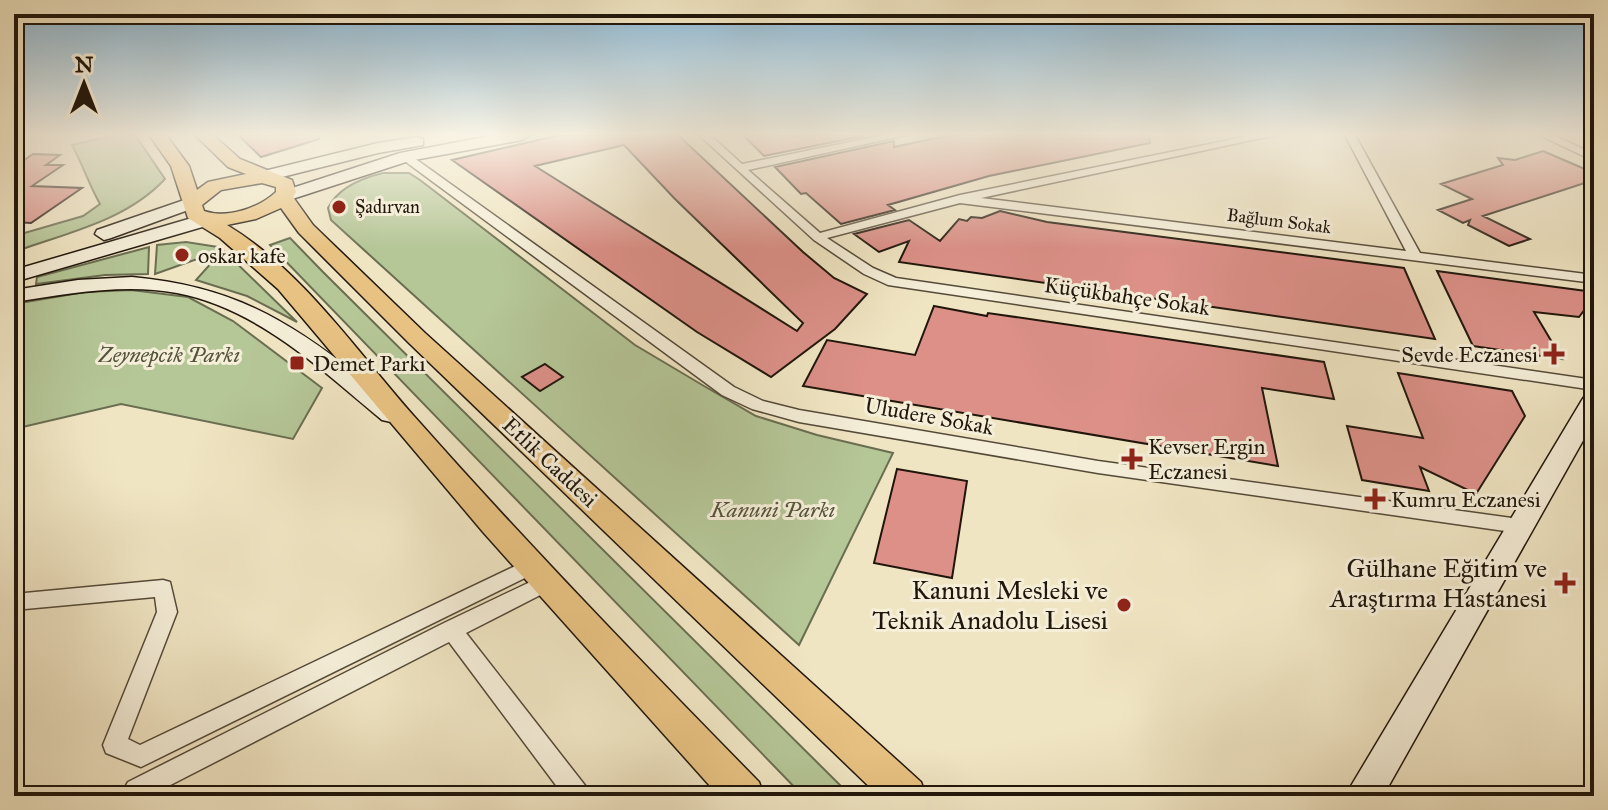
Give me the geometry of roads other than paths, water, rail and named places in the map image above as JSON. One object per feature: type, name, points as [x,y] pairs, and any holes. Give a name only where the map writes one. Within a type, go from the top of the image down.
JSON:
[{"type":"main road","points":[[183,173],[201,211],[249,249],[334,336],[408,428],[618,663],[745,796]]},
{"type":"main road","name":"Etlik Caddesi","points":[[250,173],[273,187],[306,229],[417,338],[907,796]]},
{"type":"main road","points":[[273,187],[317,173]]},
{"type":"main road","points":[[14,276],[201,211],[215,186],[273,187],[317,173]]},
{"type":"main road","points":[[14,262],[201,211],[248,215],[267,209],[273,187]]},
{"type":"main road","points":[[14,296],[77,285],[122,282],[168,284],[210,293],[256,313],[288,333],[408,428]]},
{"type":"main road","points":[[1363,796],[1594,400]]},
{"type":"street","name":"Uludere Sokak","points":[[439,173],[728,391],[758,405],[799,416],[1098,467],[1519,526]]},
{"type":"street","name":"Küçükbahçe Sokak","points":[[746,173],[818,237],[871,274],[915,287],[1594,385]]},
{"type":"street","points":[[818,237],[960,199],[1087,173]]},
{"type":"street","points":[[1370,173],[1415,256]]},
{"type":"street","name":"Bağlum Sokak","points":[[960,199],[1594,279]]},
{"type":"street","points":[[14,602],[163,588],[167,612],[114,745],[141,756],[540,574]]},
{"type":"street","points":[[132,796],[136,790],[451,629],[540,574]]},
{"type":"street","points":[[451,629],[579,796]]},
{"type":"place","name":"Şadırvan","points":[[339,207]]},
{"type":"place","name":"oskar kafe","points":[[182,255]]},
{"type":"place","name":"Sevde Eczanesi","points":[[1554,354]]},
{"type":"place","name":"Demet Parkı","points":[[297,363]]},
{"type":"place","name":"Kevser Ergin Eczanesi","points":[[1132,459]]},
{"type":"place","name":"Kumru Eczanesi","points":[[1375,499]]},
{"type":"place","name":"Gülhane Eğitim ve Araştırma Hastanesi","points":[[1565,583]]},
{"type":"place","name":"Kanuni Mesleki ve Teknik Anadolu Lisesi","points":[[1124,605]]},
{"type":"park label","name":"Zeynepcik Parkı","points":[[169,354]]},
{"type":"park label","name":"Kanuni Parkı","points":[[773,509]]}]
